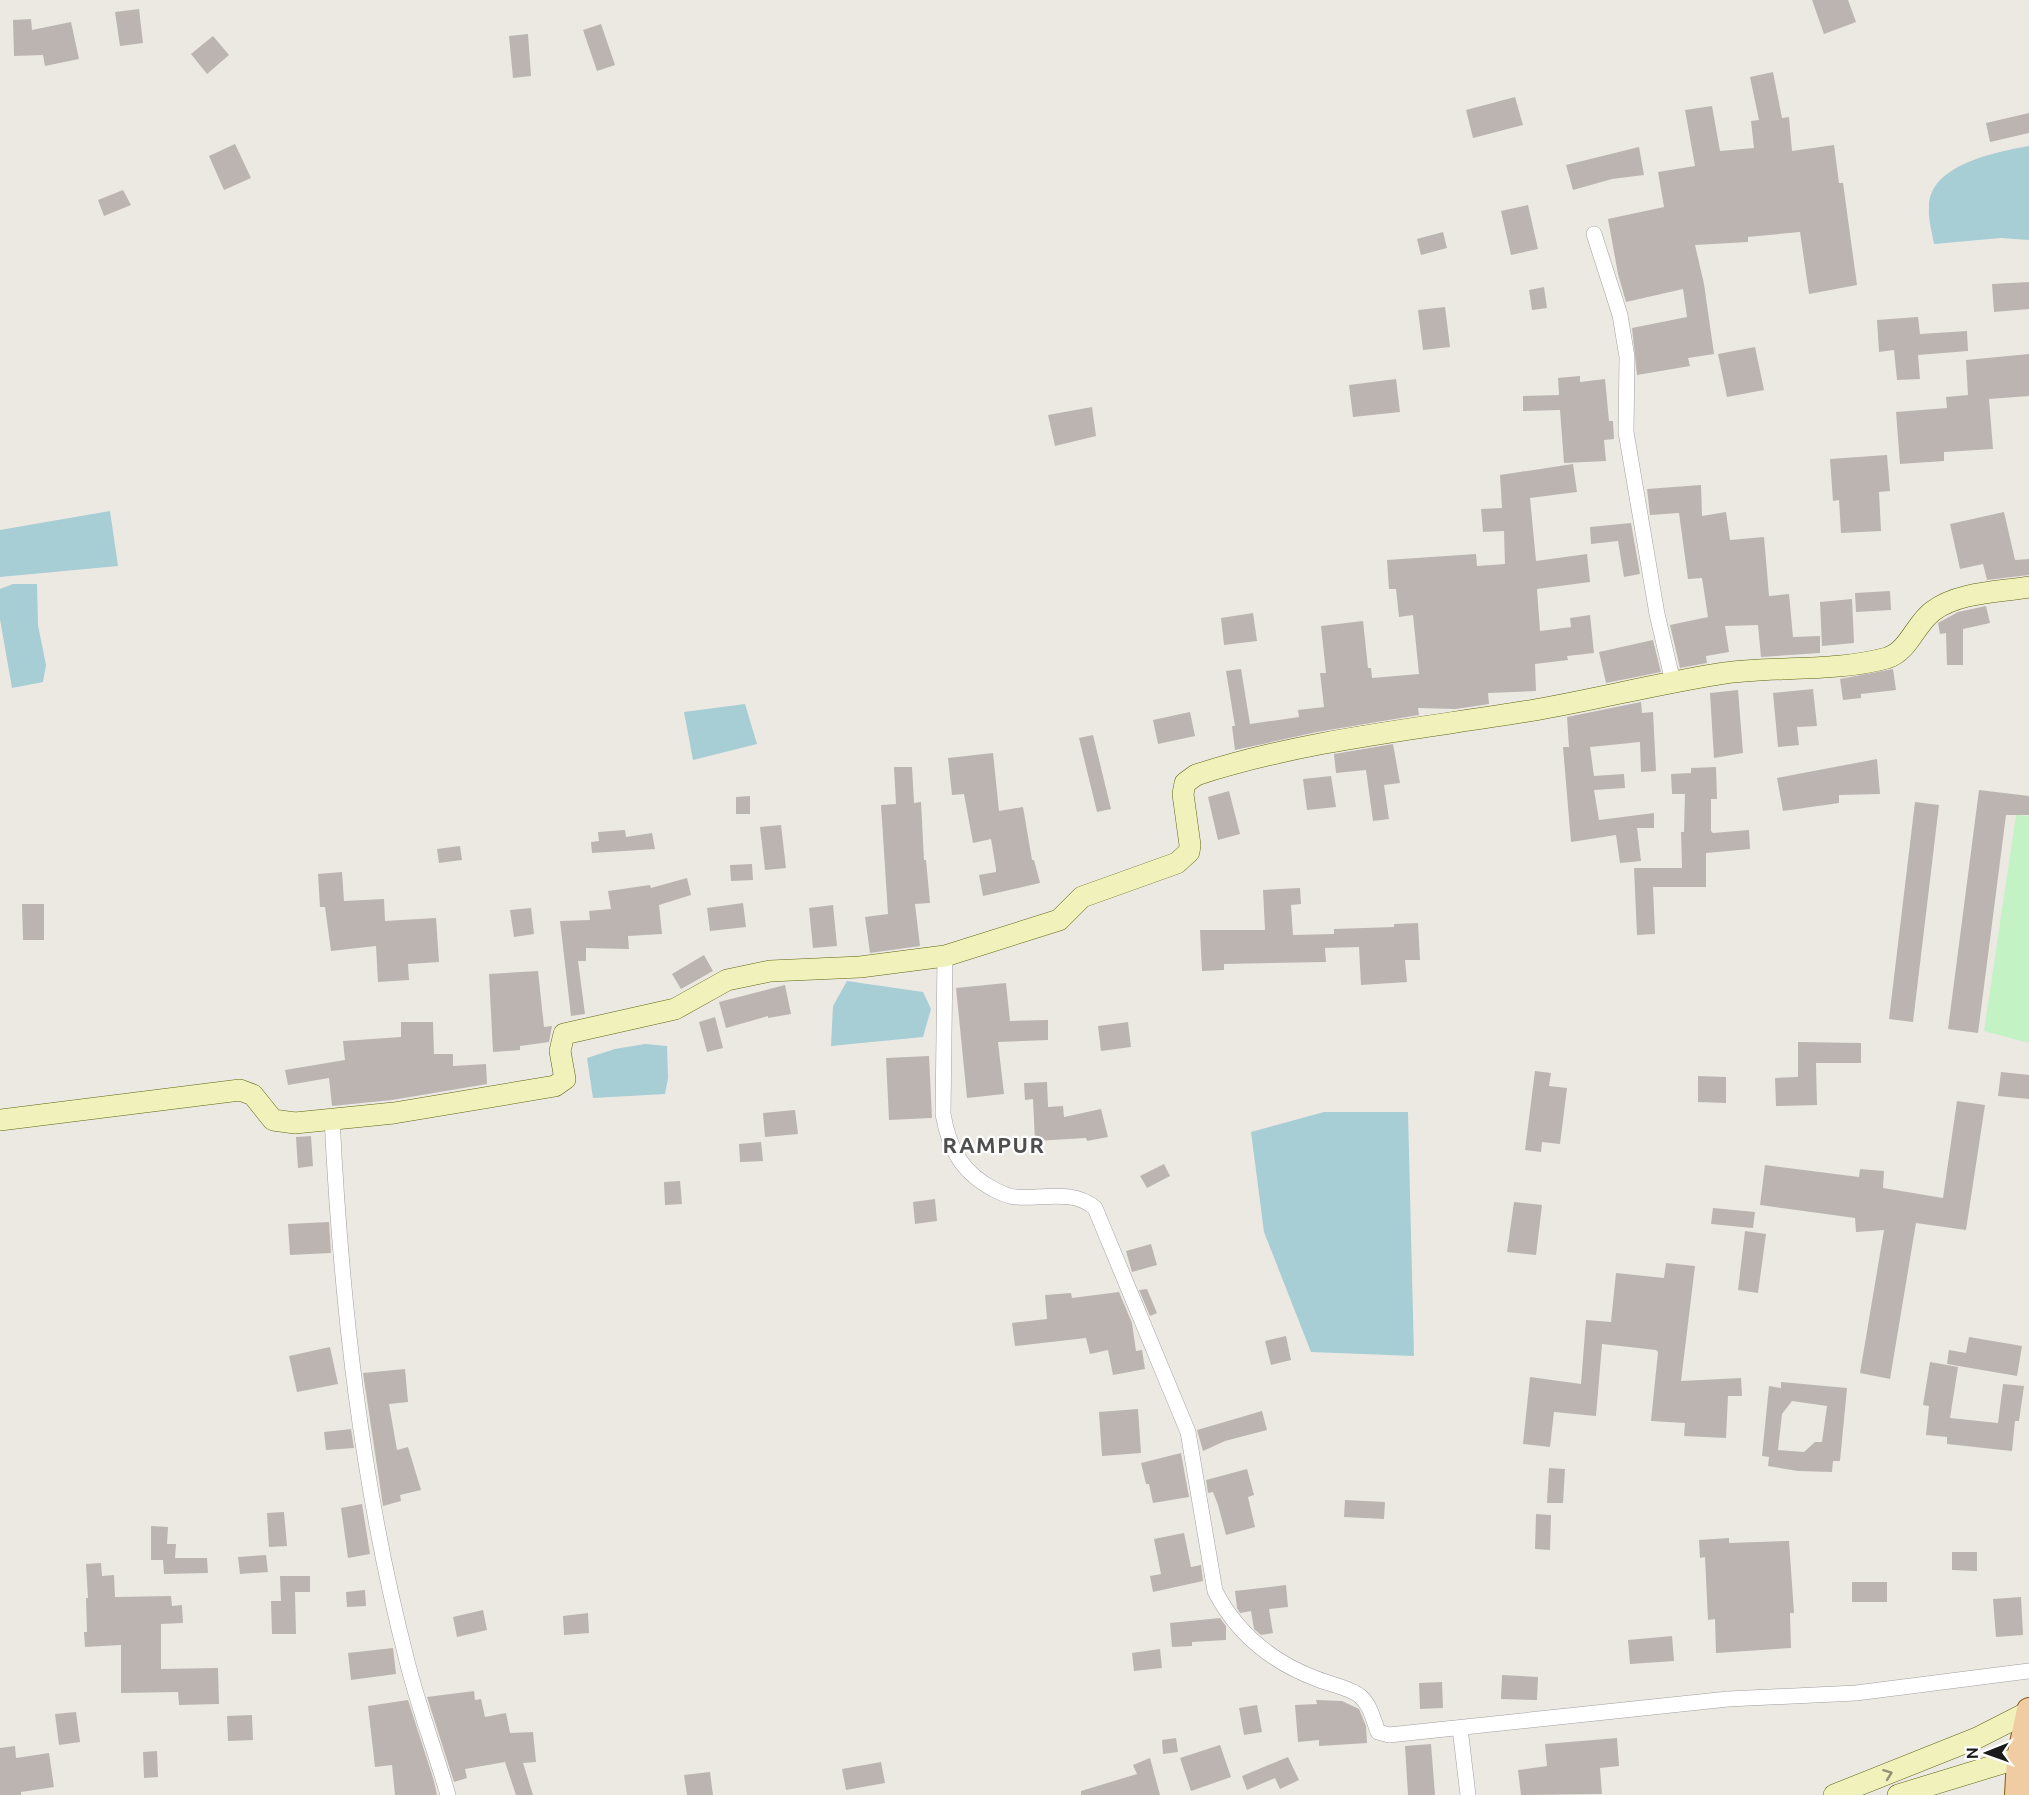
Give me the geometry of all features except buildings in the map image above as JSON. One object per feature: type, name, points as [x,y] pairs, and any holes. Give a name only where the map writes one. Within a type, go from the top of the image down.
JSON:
[{"type":"main road","points":[[0,1120],[240,1090],[253,1095],[273,1120],[295,1123],[394,1113],[560,1084],[565,1079],[560,1051],[564,1034],[675,1009],[727,980],[770,971],[860,967],[945,956],[1059,920],[1082,897],[1178,863],[1189,852],[1190,845],[1183,794],[1185,783],[1196,775],[1313,747],[1531,710],[1673,682],[1726,673],[1858,663],[1888,657],[1903,648],[1921,620],[1947,602],[2029,587]]},
{"type":"main road","points":[[2017,1795],[2019,1758],[2029,1711]]},
{"type":"main road","points":[[1833,1795],[1977,1738],[2029,1711]]},
{"type":"main road","points":[[1898,1795],[2019,1758]]},
{"type":"street","points":[[1594,234],[1620,315],[1627,357],[1626,432],[1657,614],[1673,682]]},
{"type":"street","points":[[945,956],[943,1114],[947,1139],[958,1161],[982,1183],[1013,1197],[1073,1196],[1086,1200],[1095,1208],[1188,1432],[1215,1591],[1226,1612],[1261,1649],[1276,1661],[1359,1695],[1372,1711],[1378,1732],[1389,1735],[1728,1699],[1856,1693],[2029,1671]]},
{"type":"street","points":[[332,1118],[337,1217],[354,1387],[378,1536],[407,1662],[448,1795]]},
{"type":"street","points":[[1460,1728],[1468,1795]]},
{"type":"green space","points":[[2016,815],[2029,816],[2029,1043],[1984,1031]]},
{"type":"water","points":[[2029,146],[2029,240],[2001,238],[1934,244],[1929,207],[1932,192],[1940,180],[1952,170],[1967,163],[2000,152]]},
{"type":"water","points":[[110,511],[118,566],[0,577],[0,530]]},
{"type":"water","points":[[13,584],[37,584],[38,625],[46,665],[43,682],[12,688],[0,619],[0,589]]},
{"type":"water","points":[[745,704],[757,744],[693,760],[684,712]]},
{"type":"water","points":[[847,981],[923,992],[931,1009],[923,1037],[831,1046],[833,1006]]},
{"type":"water","points":[[645,1044],[667,1046],[668,1078],[665,1094],[593,1098],[587,1058],[615,1049]]},
{"type":"water","points":[[1324,1112],[1408,1112],[1414,1356],[1311,1352],[1264,1232],[1251,1132]]},
{"type":"district","name":"RAMPUR","points":[[994,1144]]}]
